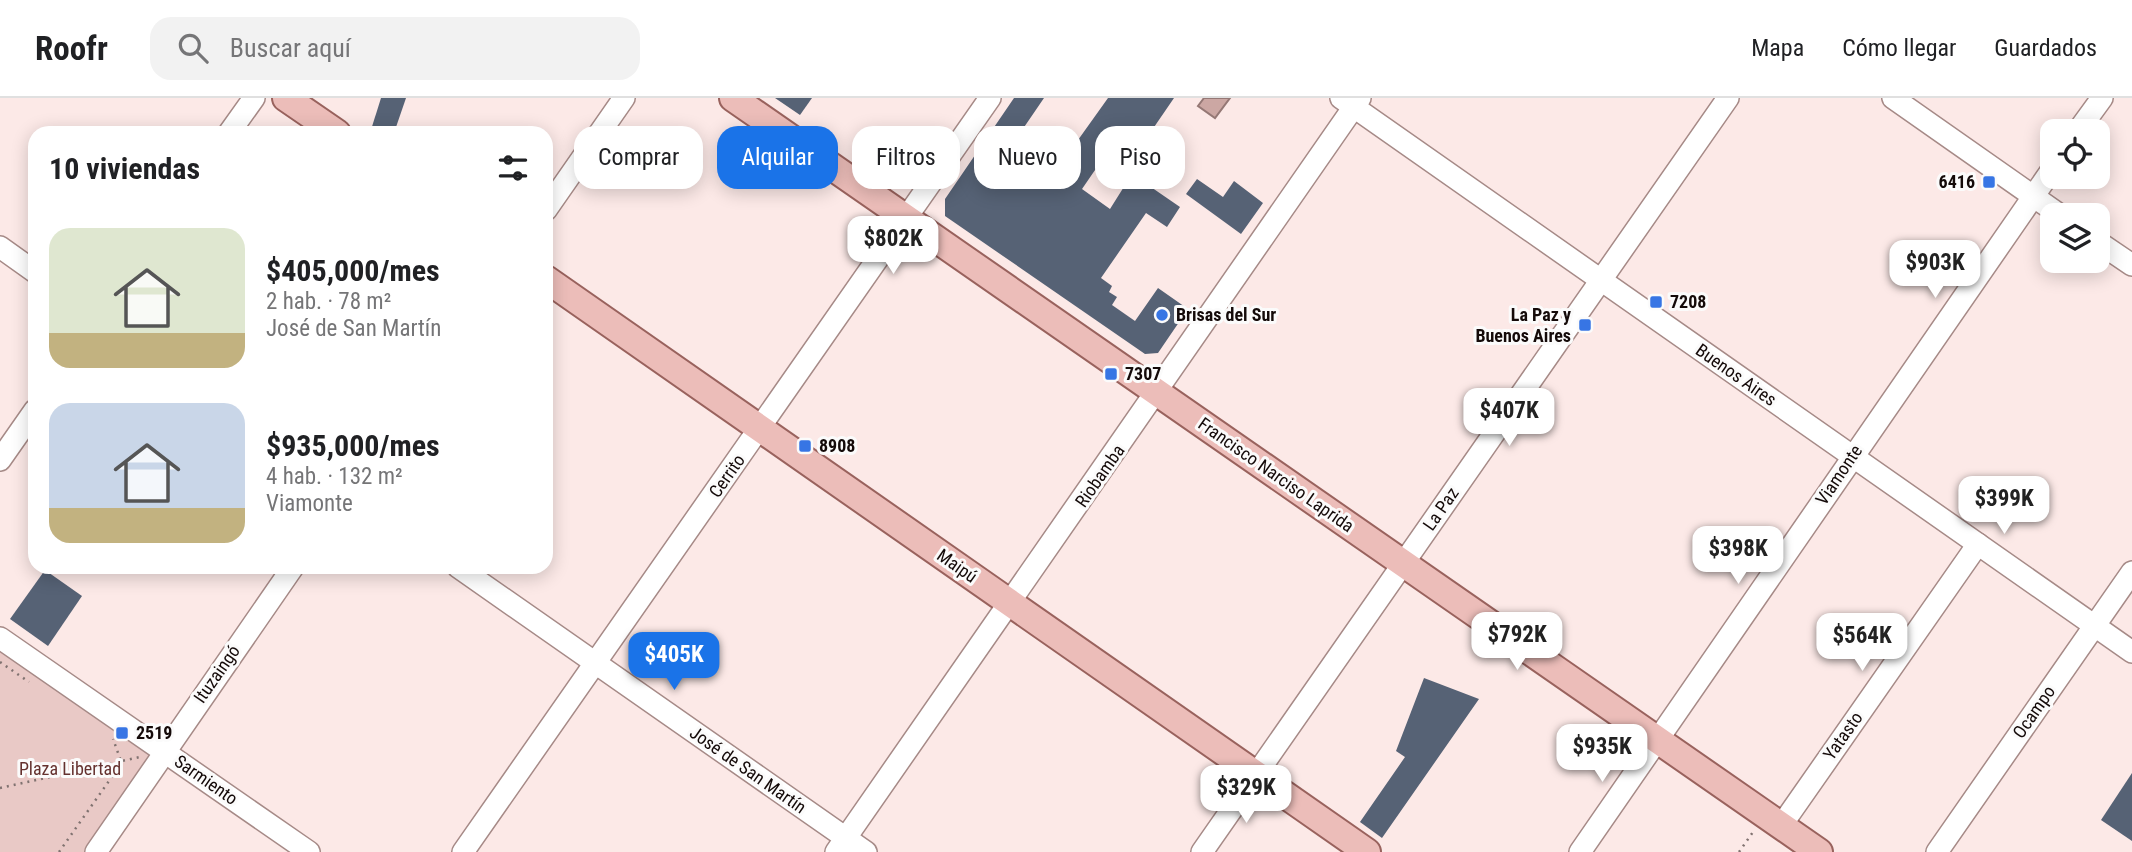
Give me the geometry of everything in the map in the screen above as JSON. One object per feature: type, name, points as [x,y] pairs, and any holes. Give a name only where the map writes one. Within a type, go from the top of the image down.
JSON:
[{"type":"main road","points":[[286,98],[327,126]]},
{"type":"main road","name":"Francisco Narciso Laprida","points":[[733,98],[1819,852]]},
{"type":"main road","name":"Maipú","points":[[553,284],[1367,852]]},
{"type":"street","points":[[234,126],[254,98]]},
{"type":"street","points":[[553,200],[624,98]]},
{"type":"street","name":"Cerrito","points":[[463,852],[990,98]]},
{"type":"street","name":"La Paz","points":[[1202,852],[1728,98]]},
{"type":"street","points":[[1893,98],[2043,203]]},
{"type":"street","points":[[2087,119],[2102,98]]},
{"type":"street","name":"Buenos Aires","points":[[1351,101],[1601,280],[2132,652]]},
{"type":"street","name":"Riobamba","points":[[841,845],[1158,393],[1351,101]]},
{"type":"street","name":"Viamonte","points":[[1580,852],[2040,186]]},
{"type":"street","points":[[0,247],[28,267]]},
{"type":"street","points":[[2110,250],[2132,265]]},
{"type":"street","points":[[0,460],[28,421]]},
{"type":"street","name":"Yatasto","points":[[1773,820],[1978,544]]},
{"type":"street","name":"Ocampo","points":[[1937,852],[2132,572]]},
{"type":"street","name":"Ituzaingó","points":[[96,852],[288,574]]},
{"type":"street","name":"José de San Martín","points":[[468,574],[595,663],[841,845],[866,852]]},
{"type":"street","name":"Sarmiento","points":[[0,638],[309,852]]},
{"type":"path","points":[[0,662],[34,685]]},
{"type":"path","points":[[102,732],[113,740],[121,761]]},
{"type":"path","points":[[0,788],[164,751]]},
{"type":"path","points":[[59,852],[121,761]]},
{"type":"path","points":[[1739,852],[1773,820]]},
{"type":"green space","name":"Plaza Libertad","points":[[0,638],[164,751],[96,852],[0,852]]},
{"type":"shaded area","points":[[1204,98],[1230,98],[1215,118],[1198,106]]},
{"type":"building","points":[[381,98],[406,98],[396,126],[372,126]]},
{"type":"building","points":[[775,98],[812,98],[800,115]]},
{"type":"building","points":[[1014,98],[1044,98],[1025,126],[995,126]]},
{"type":"building","points":[[1108,98],[1174,98],[1155,126],[1095,126],[1095,170],[1082,189],[1110,209],[1123,189],[1154,189],[1180,207],[1167,227],[1146,213],[1101,278],[1112,286],[1109,292],[1117,297],[1112,305],[1135,321],[1158,288],[1188,309],[1158,353],[1145,354],[945,216],[945,199],[952,189],[960,189],[960,177],[974,157],[974,189],[1081,189],[1081,136]]},
{"type":"building","points":[[1197,179],[1223,197],[1234,181],[1263,203],[1241,234],[1186,194]]},
{"type":"building","points":[[42,574],[51,574],[82,596],[48,646],[10,619]]},
{"type":"building","points":[[1424,678],[1479,699],[1382,838],[1360,822],[1405,757],[1396,751]]},
{"type":"building","points":[[2132,773],[2132,841],[2101,820]]},
{"type":"place","name":"6416","points":[[1989,182]]},
{"type":"place","name":"7208","points":[[1656,302]]},
{"type":"place","name":"Brisas del Sur","points":[[1162,315]]},
{"type":"place","name":"La Paz y Buenos Aires","points":[[1585,325]]},
{"type":"place","name":"7307","points":[[1111,374]]},
{"type":"place","name":"8908","points":[[805,446]]},
{"type":"place","name":"2519","points":[[122,733]]}]
